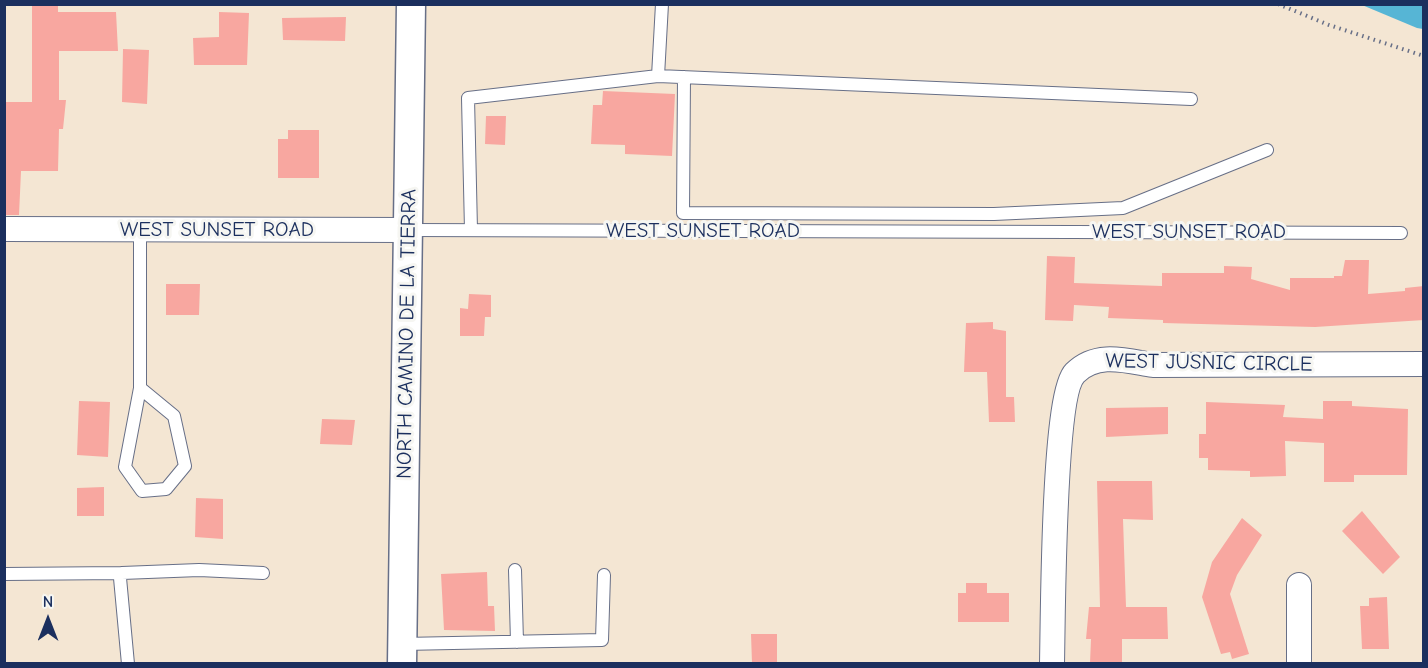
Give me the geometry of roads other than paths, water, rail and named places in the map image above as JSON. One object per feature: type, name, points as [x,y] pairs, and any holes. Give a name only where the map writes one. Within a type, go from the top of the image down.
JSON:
[{"type":"street","name":"NORTH CAMINO DE LA TIERRA","points":[[403,654],[411,4]]},
{"type":"street","name":"WEST SUNSET ROAD","points":[[4,229],[409,231]]},
{"type":"street","name":"WEST JUSNIC CIRCLE","points":[[1052,663],[1055,511],[1065,404],[1076,362],[1111,358],[1153,365],[1424,364]]},
{"type":"street","points":[[1299,585],[1299,663]]},
{"type":"lane","points":[[658,76],[662,4]]},
{"type":"lane","points":[[471,230],[468,98],[658,76],[1191,99]]},
{"type":"lane","points":[[684,77],[682,213],[994,213],[1123,208],[1267,150]]},
{"type":"lane","points":[[140,229],[140,388],[125,467],[142,490],[166,489],[185,466],[174,416],[140,388]]},
{"type":"lane","name":"WEST SUNSET ROAD","points":[[409,231],[1401,233]]},
{"type":"lane","points":[[4,574],[199,570],[263,573]]},
{"type":"lane","points":[[515,570],[517,642]]},
{"type":"lane","points":[[122,573],[120,578],[128,663]]},
{"type":"lane","points":[[403,654],[517,642],[602,640],[604,575]]},
{"type":"water","points":[[1362,5],[1423,5],[1423,29],[1417,28]]}]
